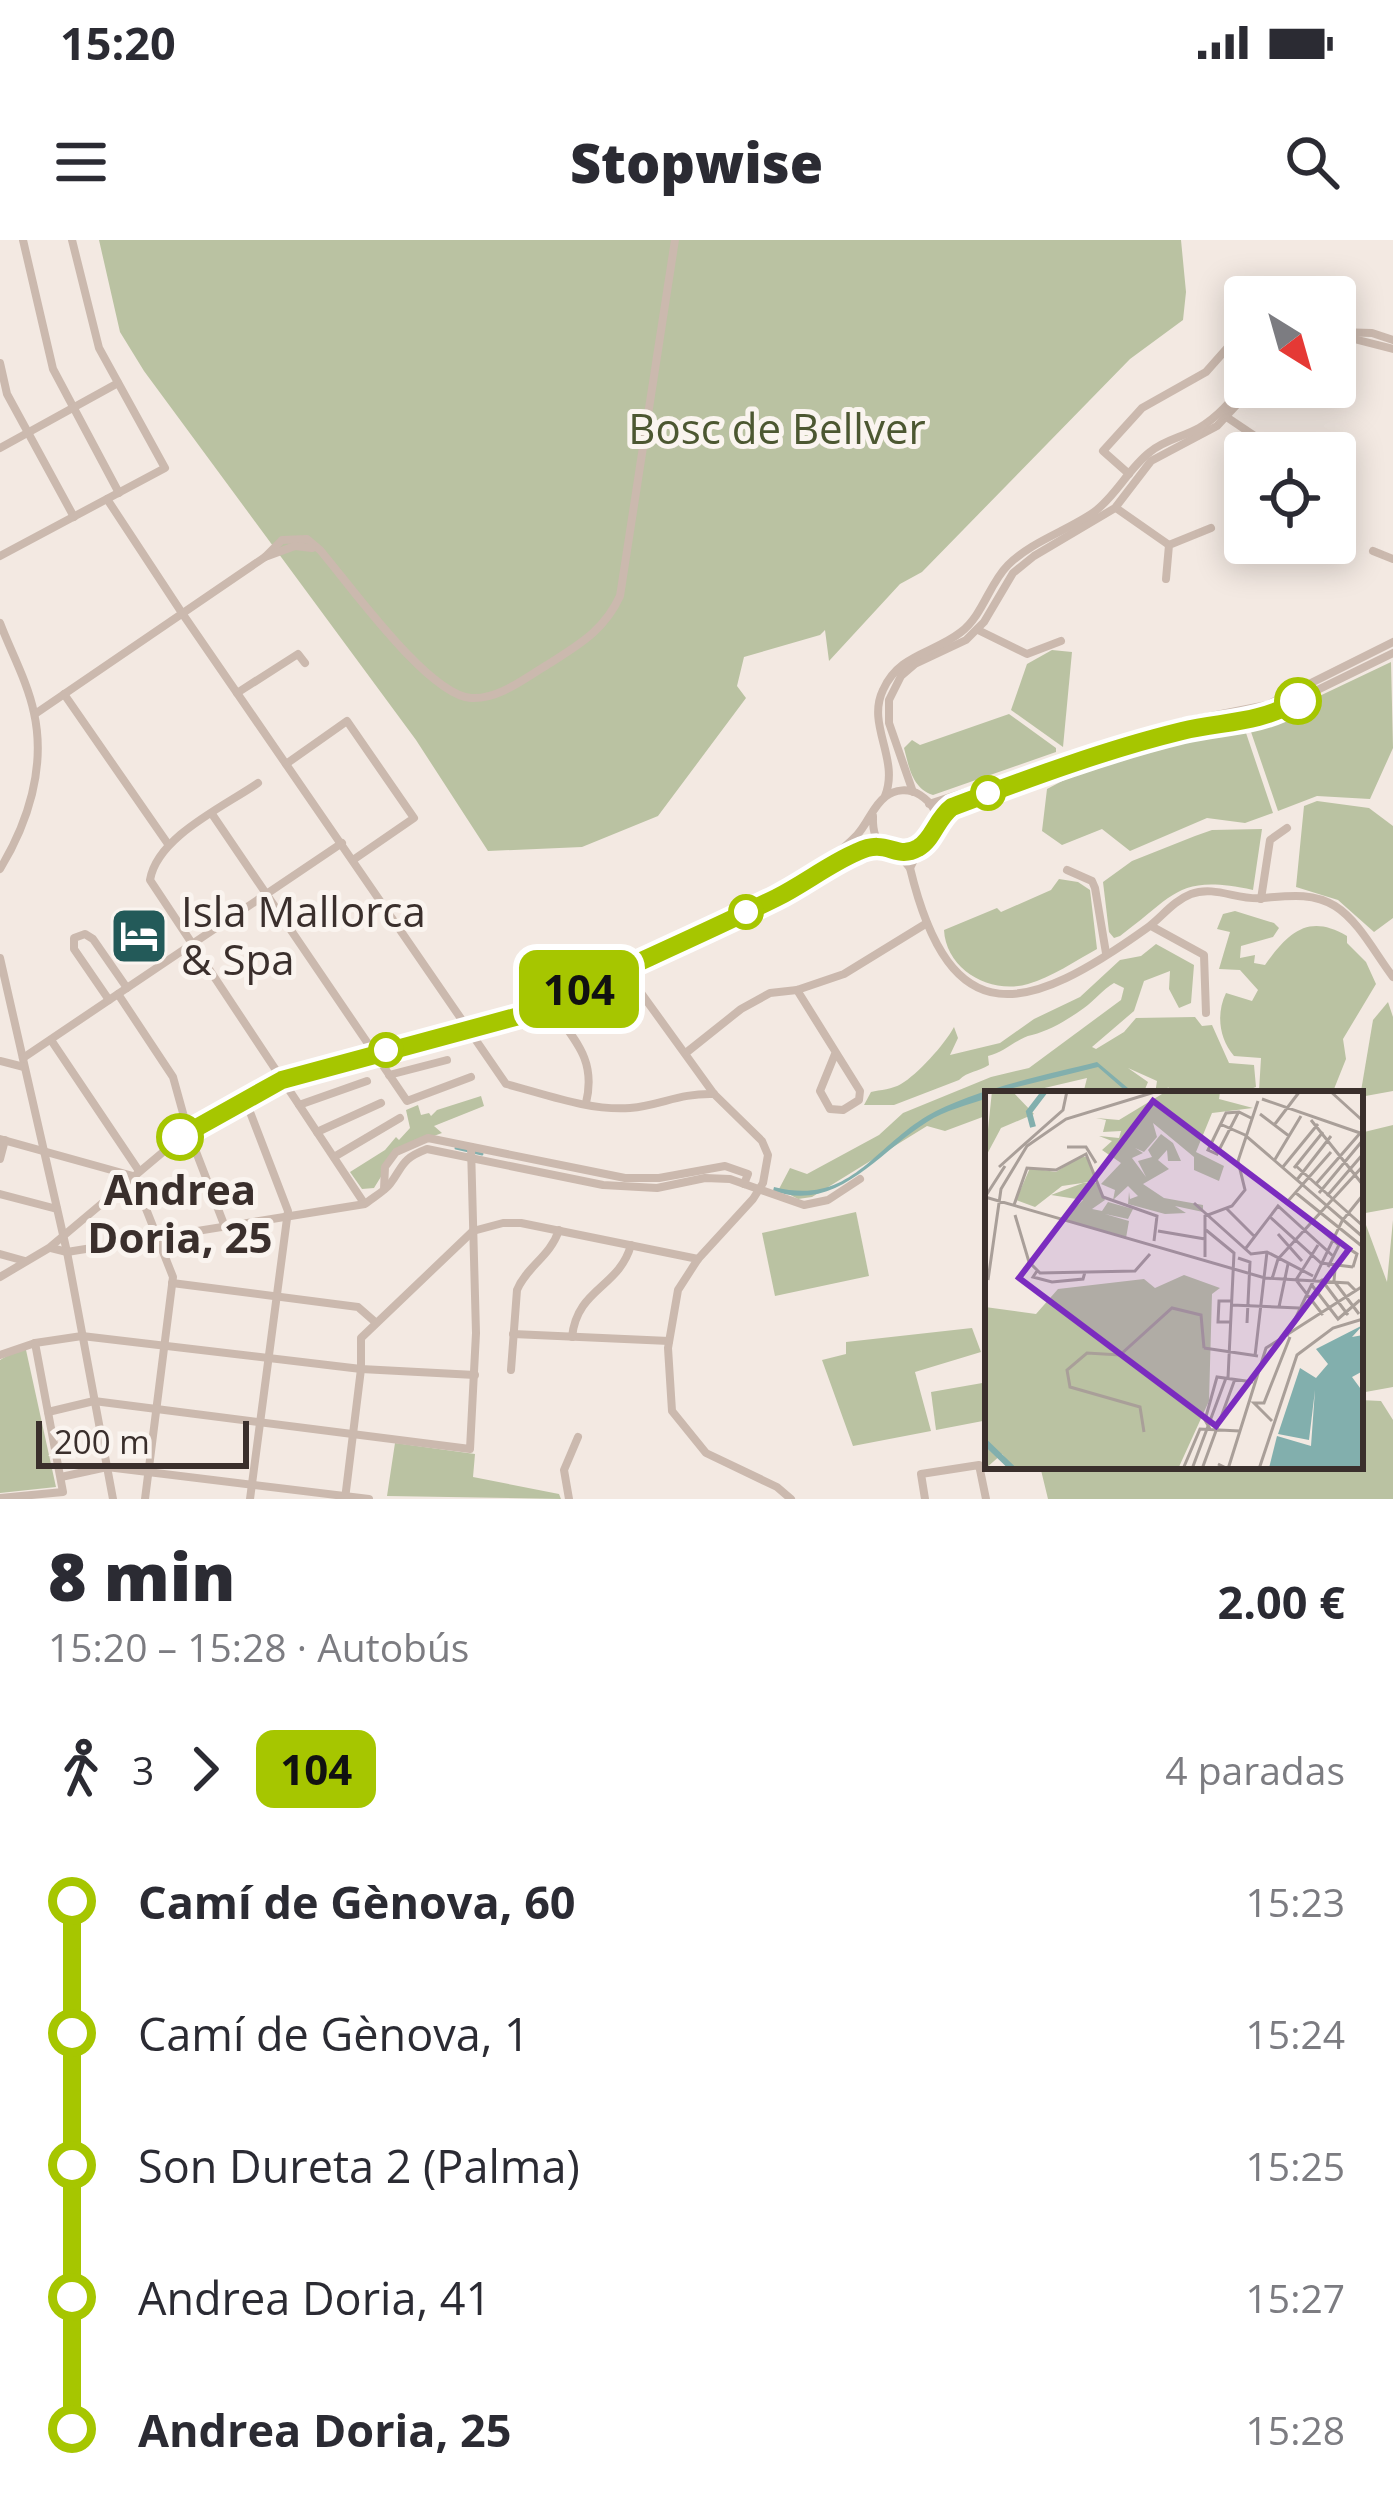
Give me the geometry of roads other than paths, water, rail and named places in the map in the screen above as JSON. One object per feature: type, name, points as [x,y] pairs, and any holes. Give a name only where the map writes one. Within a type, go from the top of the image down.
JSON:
[{"type":"street","points":[[23,240],[53,369],[118,493]]},
{"type":"street","points":[[0,556],[165,468],[99,348],[72,240]]},
{"type":"street","points":[[35,714],[265,556],[295,546],[320,550],[415,662],[448,693],[487,697],[589,639],[613,613],[620,596],[675,240]]},
{"type":"street","points":[[1356,335],[1392,342]]},
{"type":"street","points":[[1356,339],[1392,342]]},
{"type":"street","points":[[1129,475],[1102,451],[1142,408],[1206,373],[1224,352]]},
{"type":"street","points":[[0,363],[7,394],[74,517]]},
{"type":"street","points":[[0,448],[118,383]]},
{"type":"street","points":[[1196,430],[1226,408]]},
{"type":"street","points":[[910,868],[934,823],[929,804],[913,791],[889,724],[892,691],[915,664],[958,646],[978,630],[1013,573],[1115,508],[1151,461],[1228,418],[1234,408]]},
{"type":"street","points":[[945,642],[970,624],[1006,567],[1108,500],[1146,455],[1162,443],[1228,418]]},
{"type":"street","points":[[1228,418],[1249,432]]},
{"type":"street","points":[[1085,518],[1115,508],[1129,475]]},
{"type":"street","points":[[107,499],[506,1084],[622,1108],[651,1106],[683,1093],[714,1094]]},
{"type":"street","points":[[1115,508],[1169,545]]},
{"type":"street","points":[[1169,545],[1211,528]]},
{"type":"street","points":[[1166,580],[1169,545]]},
{"type":"street","points":[[1373,551],[1393,559]]},
{"type":"street","points":[[978,630],[989,596]]},
{"type":"street","points":[[0,623],[35,714],[37,766],[21,830],[0,869]]},
{"type":"street","points":[[769,902],[855,837],[885,796],[892,771],[880,727],[880,698],[909,657],[978,630],[1027,654],[1061,641]]},
{"type":"street","points":[[929,804],[1181,722],[1267,705],[1393,642]]},
{"type":"street","points":[[934,823],[952,807],[1076,763],[1186,730],[1258,719],[1393,652]]},
{"type":"street","points":[[237,693],[298,654],[305,662]]},
{"type":"street","points":[[64,694],[168,844]]},
{"type":"street","points":[[286,764],[347,721],[414,818],[353,860]]},
{"type":"street","points":[[258,783],[168,844],[153,864],[150,880],[365,1204]]},
{"type":"street","points":[[885,796],[913,791]]},
{"type":"street","points":[[212,814],[407,1101],[471,1077]]},
{"type":"street","points":[[873,816],[876,836],[910,868],[941,956],[970,986],[1006,996],[1052,986],[1150,926],[1188,895],[1226,892],[1261,899],[1292,895],[1334,905],[1393,977]]},
{"type":"street","points":[[1261,899],[1270,840],[1287,828]]},
{"type":"street","points":[[0,1061],[24,1062],[342,843]]},
{"type":"street","points":[[0,1277],[50,1248],[188,1131],[282,1080],[549,1004],[769,902],[862,849],[882,844]]},
{"type":"street","points":[[896,851],[920,848]]},
{"type":"street","points":[[1067,870],[1092,881],[1106,954]]},
{"type":"street","points":[[687,1052],[741,1009],[770,993],[844,974],[927,923]]},
{"type":"street","points":[[1150,926],[1204,955],[1206,1013]]},
{"type":"street","points":[[118,994],[74,949],[74,938],[85,934],[94,938],[118,994],[172,1077],[225,1227]]},
{"type":"street","points":[[0,958],[4,996],[24,1062],[67,1252],[113,1499]]},
{"type":"street","points":[[623,968],[714,1094],[762,1141],[768,1155],[763,1184],[698,1258],[678,1290],[669,1341],[672,1411],[706,1453],[777,1487],[791,1499]]},
{"type":"street","points":[[797,989],[860,1091],[860,1100],[843,1111],[830,1109],[820,1091],[835,1054]]},
{"type":"street","points":[[549,1004],[587,1059],[591,1084],[586,1103]]},
{"type":"street","points":[[51,1040],[136,1174],[173,1280],[145,1499]]},
{"type":"street","points":[[389,1076],[447,1060]]},
{"type":"street","points":[[299,1105],[367,1082]]},
{"type":"street","points":[[245,1099],[288,1211],[250,1499]]},
{"type":"street","points":[[317,1132],[381,1102]]},
{"type":"street","points":[[334,1157],[400,1118]]},
{"type":"street","points":[[384,1189],[385,1167],[412,1142],[441,1139],[471,1152]]},
{"type":"street","points":[[0,1159],[3,1140],[136,1174]]},
{"type":"street","points":[[50,1248],[67,1252],[365,1204],[384,1189],[404,1161],[427,1149],[625,1178],[659,1178],[725,1166],[748,1174],[744,1184],[789,1202],[816,1204],[860,1179]]},
{"type":"street","points":[[48,1412],[94,1401],[470,1449],[475,1375],[471,1152]]},
{"type":"street","points":[[0,1194],[57,1209]]},
{"type":"street","points":[[345,1498],[362,1369],[358,1358],[361,1338],[473,1231],[503,1223],[698,1258]]},
{"type":"street","points":[[511,1370],[517,1290],[522,1278],[547,1257],[559,1231]]},
{"type":"street","points":[[572,1337],[578,1309],[620,1272],[631,1245]]},
{"type":"street","points":[[0,1254],[26,1262]]},
{"type":"street","points":[[173,1280],[358,1307],[374,1321]]},
{"type":"street","points":[[513,1334],[669,1341]]},
{"type":"street","points":[[0,1354],[82,1336],[268,1360],[475,1375]]},
{"type":"street","points":[[0,1498],[63,1492],[35,1343]]},
{"type":"street","points":[[568,1499],[564,1470],[578,1437]]},
{"type":"street","points":[[925,1499],[921,1474],[979,1465],[986,1499]]},
{"type":"street","points":[[61,1477],[107,1467],[369,1499]]},
{"type":"water","points":[[1097,1062],[1131,1091],[1098,1067],[988,1091]]},
{"type":"water","points":[[985,1092],[985,1099],[927,1122],[837,1187],[796,1196],[773,1191],[774,1187],[822,1189],[841,1182],[927,1116]]},
{"type":"waterway","points":[[456,1148],[482,1154]]},
{"type":"place","name":"Isla Mallorca & Spa","points":[[139,936]]},
{"type":"place","name":"Andrea Doria, 25","points":[[180,1137]]},
{"type":"park label","name":"Bosc de Bellver","points":[[777,429]]}]
